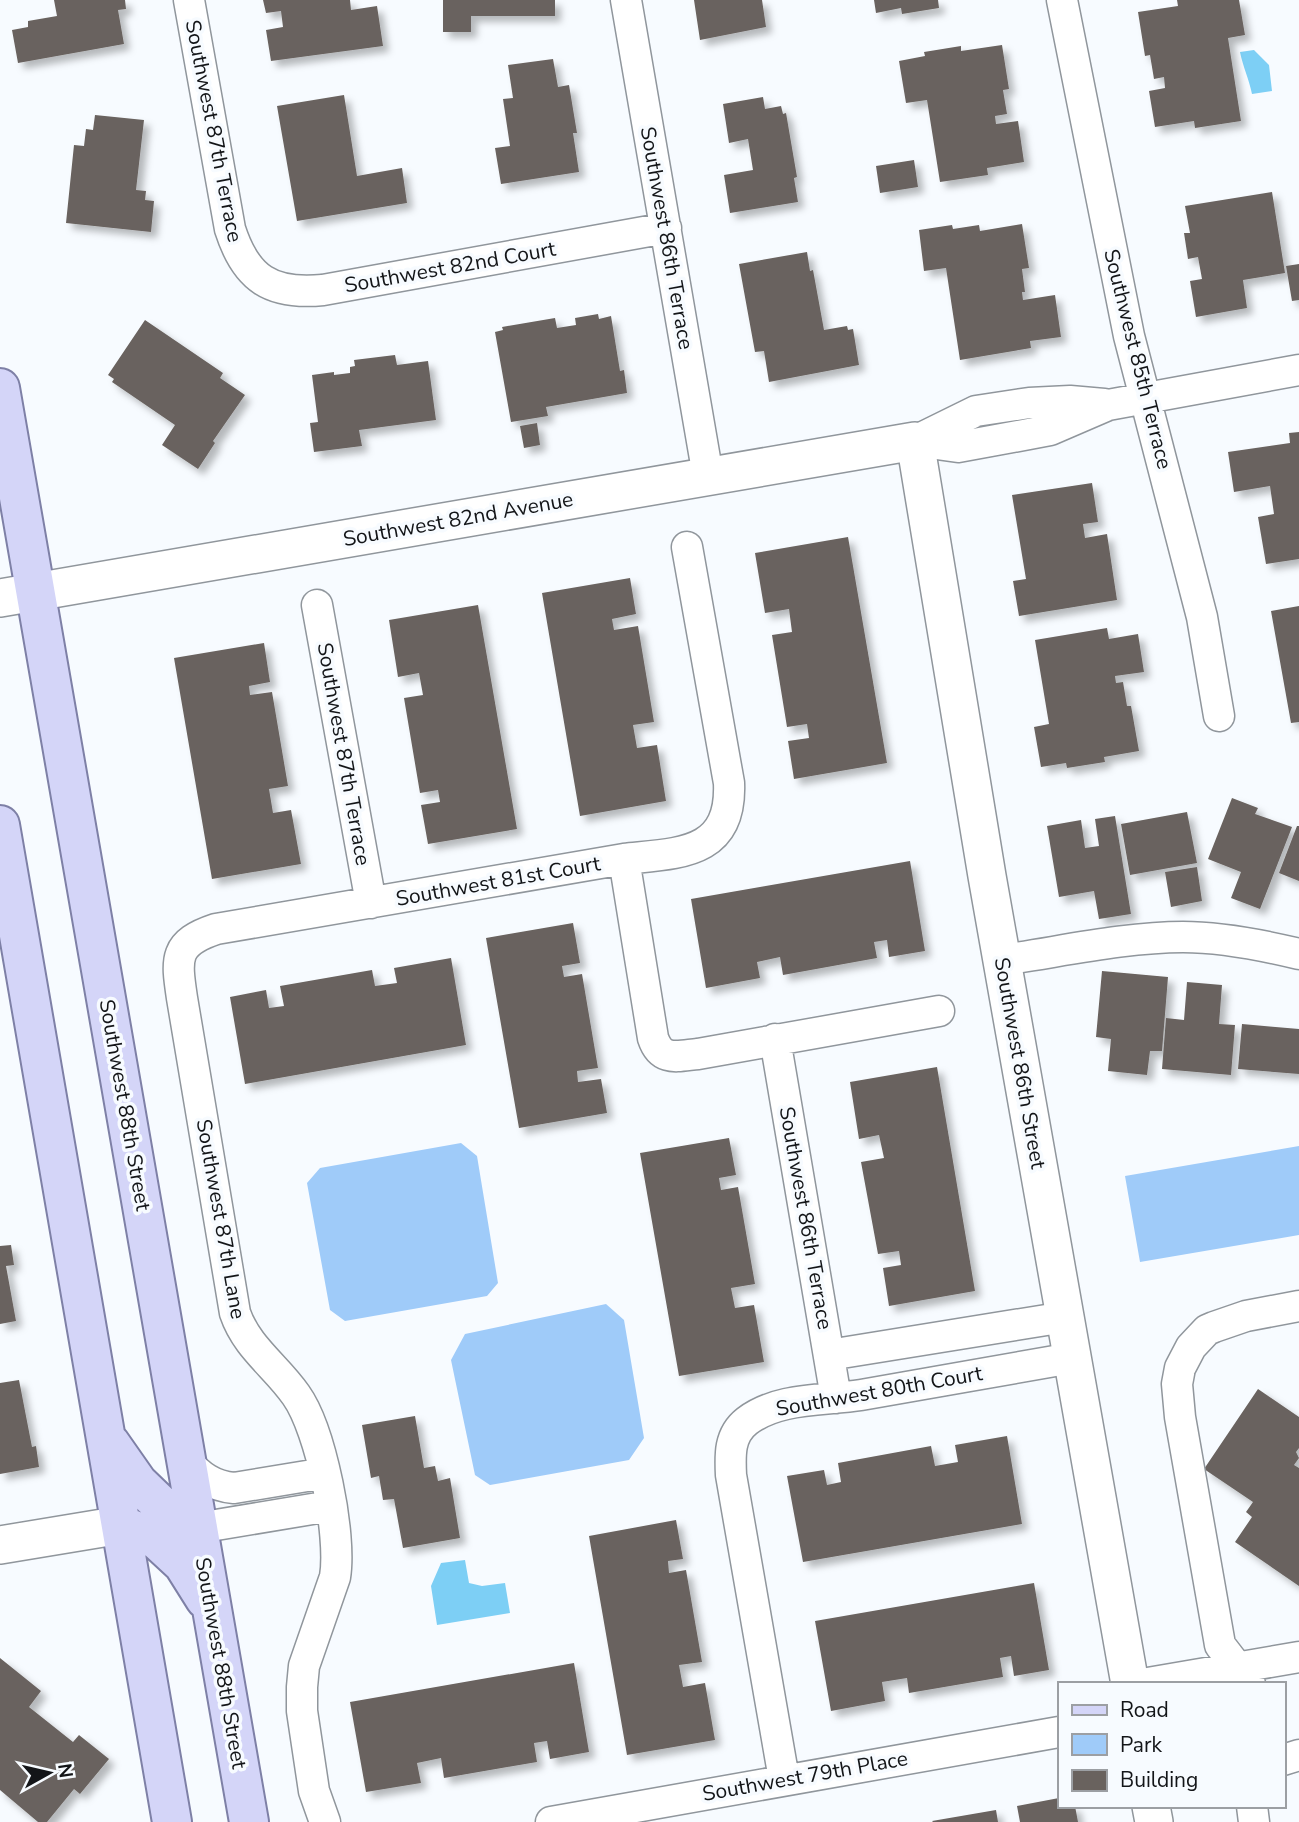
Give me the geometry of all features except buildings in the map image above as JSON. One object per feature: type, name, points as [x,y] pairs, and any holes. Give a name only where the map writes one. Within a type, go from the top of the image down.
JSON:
[{"type":"main road","name":"Southwest 88th Street","points":[[0,387],[18,595],[186,1461],[249,1822]]},
{"type":"main road","points":[[0,825],[172,1822]]},
{"type":"main road","points":[[105,1435],[138,1483],[164,1509],[198,1528]]},
{"type":"main road","points":[[121,1525],[156,1539],[183,1564],[212,1609]]},
{"type":"street","name":"Southwest 87th Terrace","points":[[189,0],[230,229],[244,261]]},
{"type":"street","name":"Southwest 86th Terrace","points":[[626,0],[708,476]]},
{"type":"street","name":"Southwest 85th Terrace","points":[[1062,0],[1129,336],[1202,617],[1219,716]]},
{"type":"street","name":"Southwest 82nd Court","points":[[244,261],[270,284],[282,290],[303,292],[666,228]]},
{"type":"street","name":"Southwest 82nd Avenue","points":[[18,595],[915,441],[958,447],[1050,430],[1108,405],[1299,370]]},
{"type":"street","name":"Southwest 86th Street","points":[[915,441],[1002,960],[1130,1682]]},
{"type":"street","points":[[687,547],[729,783],[728,810],[719,829],[691,850],[624,859],[651,1029],[659,1052],[668,1057],[698,1054],[939,1011]]},
{"type":"street","name":"Southwest 87th Terrace","points":[[317,606],[371,903]]},
{"type":"street","name":"Southwest 81st Court","points":[[371,903],[624,859]]},
{"type":"street","name":"Southwest 87th Lane","points":[[325,1822],[314,1791],[302,1711],[302,1687],[304,1666],[335,1577],[337,1563],[337,1547],[325,1473],[316,1436],[301,1402],[251,1344],[235,1313],[177,969],[186,944],[203,933],[371,903]]},
{"type":"street","points":[[1002,960],[1127,942],[1184,937],[1299,954]]},
{"type":"street","name":"Southwest 86th Terrace","points":[[775,1039],[836,1398]]},
{"type":"street","points":[[1243,1675],[1219,1640],[1180,1417],[1178,1376],[1191,1347],[1207,1331],[1234,1320],[1299,1306]]},
{"type":"street","name":"Southwest 80th Court","points":[[829,1354],[1065,1317]]},
{"type":"street","name":"Southwest 80th Court","points":[[784,1779],[732,1475],[733,1440],[740,1427],[748,1420],[783,1405],[1072,1358]]},
{"type":"street","points":[[186,1461],[209,1481],[221,1487],[234,1488],[325,1473]]},
{"type":"street","points":[[198,1528],[330,1506]]},
{"type":"street","points":[[0,1545],[121,1525]]},
{"type":"street","points":[[1164,1682],[1243,1675],[1299,1657]]},
{"type":"street","name":"Southwest 79th Place","points":[[551,1822],[1058,1732]]},
{"type":"green space","points":[[461,1143],[477,1156],[498,1283],[487,1296],[345,1321],[330,1310],[307,1183],[320,1168]]},
{"type":"green space","points":[[1299,1146],[1299,1235],[1140,1262],[1125,1176]]},
{"type":"green space","points":[[606,1304],[624,1320],[644,1438],[629,1460],[490,1485],[475,1475],[451,1360],[465,1334]]},
{"type":"shaded area","points":[[1254,50],[1269,65],[1272,91],[1252,94],[1240,52]]},
{"type":"shaded area","points":[[465,1560],[469,1583],[482,1586],[505,1583],[510,1613],[437,1625],[431,1586],[441,1563]]}]
